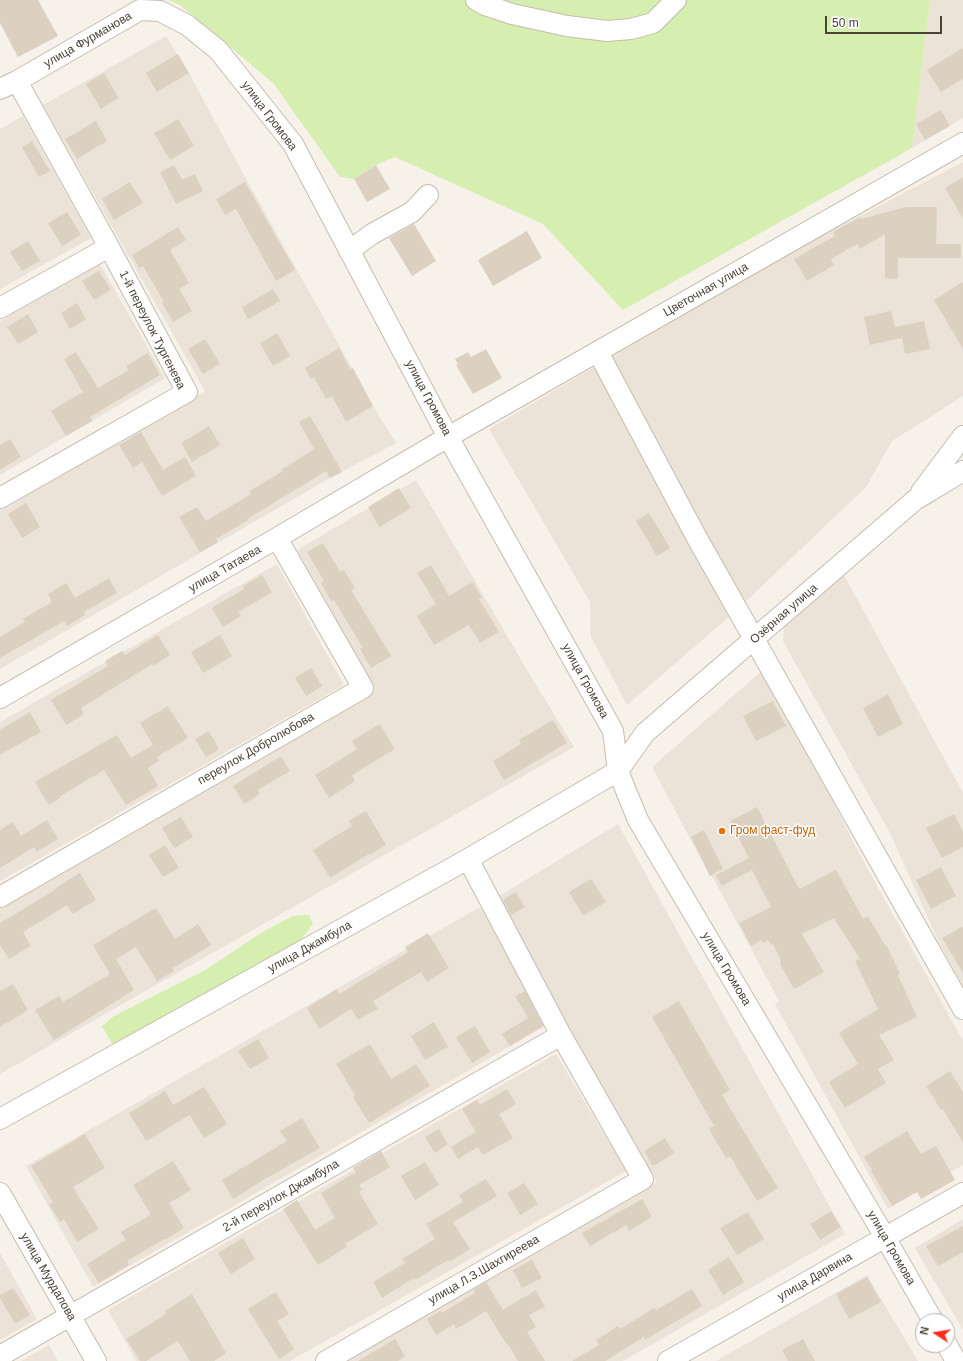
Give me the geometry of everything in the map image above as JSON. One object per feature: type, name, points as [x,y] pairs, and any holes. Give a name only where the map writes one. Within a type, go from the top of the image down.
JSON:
[{"type":"street","points":[[476,0],[485,5],[512,14],[567,26],[607,31],[631,29],[653,23],[676,0]]},
{"type":"street","name":"улица Фурманова","points":[[9,85],[140,10],[160,11],[174,18],[187,25],[218,50]]},
{"type":"street","name":"улица Громова","points":[[218,50],[293,144],[448,437],[613,731],[618,771],[638,820],[928,1313]]},
{"type":"street","name":"1-й переулок Тургенева","points":[[0,498],[187,392],[109,247],[9,85]]},
{"type":"street","name":"Цветочная улица","points":[[448,437],[963,143]]},
{"type":"street","points":[[349,251],[372,234],[412,212],[428,195]]},
{"type":"street","points":[[0,308],[109,247]]},
{"type":"street","points":[[598,352],[697,538],[963,1009]]},
{"type":"street","points":[[915,500],[963,436]]},
{"type":"street","name":"улица Татаева","points":[[0,698],[448,437]]},
{"type":"street","name":"Озёрная улица","points":[[618,771],[646,733],[754,639],[915,500],[963,472]]},
{"type":"street","name":"переулок Добролюбова","points":[[0,897],[363,688],[277,538]]},
{"type":"street","name":"улица Джамбула","points":[[0,1119],[468,859],[618,771]]},
{"type":"street","points":[[468,859],[561,1035]]},
{"type":"street","name":"улица Л.З.Шахгиреева","points":[[326,1361],[643,1179],[561,1035]]},
{"type":"street","name":"2-й переулок Джамбула","points":[[0,1356],[561,1035]]},
{"type":"street","name":"улица Мурдалова","points":[[0,1193],[96,1361]]},
{"type":"street","name":"улица Дарвина","points":[[668,1361],[963,1193]]},
{"type":"shaded area","points":[[930,0],[963,0],[963,118],[912,148]]},
{"type":"shaded area","points":[[166,36],[189,73],[373,406],[396,443],[330,478],[0,669],[0,510],[205,391],[43,105]]},
{"type":"shaded area","points":[[23,116],[91,238],[0,289],[0,129]]},
{"type":"shaded area","points":[[963,162],[963,396],[892,441],[866,487],[736,611],[627,705],[591,637],[590,602],[489,429],[787,254]]},
{"type":"shaded area","points":[[100,264],[165,378],[0,475],[0,321]]},
{"type":"shaded area","points":[[416,480],[574,747],[0,1074],[0,909],[375,690],[297,550]]},
{"type":"shaded area","points":[[277,564],[344,685],[0,881],[0,722]]},
{"type":"shaded area","points":[[844,575],[963,793],[963,986],[940,945],[891,835],[783,641],[784,623]]},
{"type":"shaded area","points":[[765,668],[859,853],[963,1041],[963,1165],[888,1209],[775,1004],[779,1001],[652,767]]},
{"type":"shaded area","points":[[618,824],[845,1234],[623,1361],[344,1361],[657,1182],[567,1035],[496,898]]},
{"type":"shaded area","points":[[480,907],[547,1025],[93,1287],[26,1166]]},
{"type":"shaded area","points":[[556,1054],[626,1171],[290,1361],[136,1361],[108,1310]]},
{"type":"shaded area","points":[[963,1219],[963,1330],[955,1316],[955,1313],[953,1313],[915,1248]]},
{"type":"shaded area","points":[[0,1253],[37,1319],[0,1340]]},
{"type":"shaded area","points":[[867,1275],[918,1361],[716,1361]]},
{"type":"shaded area","points":[[49,1345],[58,1361],[21,1361]]},
{"type":"green space","points":[[168,0],[930,0],[912,148],[623,310],[543,224],[395,157],[376,165],[354,179],[340,177],[273,83],[180,5]]},
{"type":"green space","points":[[309,915],[313,924],[303,937],[301,944],[114,1047],[102,1026],[114,1016],[207,969],[266,930],[293,916]]},
{"type":"building","points":[[0,0],[38,0],[58,36],[18,57],[0,23]]},
{"type":"building","points":[[963,48],[963,79],[941,92],[927,70]]},
{"type":"building","points":[[178,54],[189,73],[157,92],[146,73]]},
{"type":"building","points":[[104,73],[119,98],[101,109],[86,84]]},
{"type":"building","points":[[941,110],[950,126],[925,140],[916,124]]},
{"type":"building","points":[[178,119],[194,146],[170,160],[154,133]]},
{"type":"building","points":[[96,121],[107,141],[77,159],[65,139]]},
{"type":"building","points":[[32,141],[50,171],[39,177],[22,147]]},
{"type":"building","points":[[174,165],[182,180],[195,174],[203,191],[176,204],[160,172]]},
{"type":"building","points":[[376,165],[390,189],[367,202],[354,179]]},
{"type":"building","points":[[963,177],[963,219],[945,188]]},
{"type":"building","points":[[130,182],[143,203],[114,220],[102,199]]},
{"type":"building","points":[[245,182],[295,270],[276,281],[236,209],[225,215],[216,199]]},
{"type":"building","points":[[905,207],[937,207],[936,244],[961,244],[961,258],[898,258],[898,279],[885,278],[885,234],[860,249],[857,244],[831,259],[834,265],[807,281],[794,259],[835,236],[833,232],[860,217],[861,219]]},
{"type":"building","points":[[67,212],[81,235],[62,246],[48,223]]},
{"type":"building","points":[[414,224],[436,261],[412,276],[389,238]]},
{"type":"building","points":[[178,227],[186,240],[170,250],[189,283],[179,289],[192,311],[173,322],[162,303],[164,302],[143,266],[139,268],[132,255]]},
{"type":"building","points":[[527,231],[542,258],[493,286],[478,260]]},
{"type":"building","points":[[28,241],[40,261],[22,271],[10,252]]},
{"type":"building","points":[[99,271],[111,290],[94,300],[82,281]]},
{"type":"building","points":[[963,282],[963,349],[934,300]]},
{"type":"building","points":[[273,289],[280,301],[248,319],[242,307]]},
{"type":"building","points":[[77,303],[86,319],[70,329],[61,313]]},
{"type":"building","points":[[891,311],[895,327],[924,321],[930,349],[905,354],[902,338],[870,345],[864,317]]},
{"type":"building","points":[[28,314],[38,332],[18,344],[7,327]]},
{"type":"building","points":[[277,333],[290,356],[273,366],[260,343]]},
{"type":"building","points":[[205,339],[220,364],[203,374],[188,349]]},
{"type":"building","points":[[339,348],[350,369],[353,368],[373,406],[346,422],[332,396],[326,399],[314,377],[311,379],[305,368]]},
{"type":"building","points":[[486,349],[502,378],[473,394],[456,365],[458,364],[455,359],[468,352],[471,357]]},
{"type":"building","points":[[76,352],[98,388],[129,370],[126,366],[148,353],[160,375],[90,417],[92,421],[66,436],[51,411],[83,392],[64,359]]},
{"type":"building","points":[[310,416],[342,472],[330,478],[326,471],[247,519],[248,520],[216,539],[218,542],[200,552],[179,517],[197,507],[206,521],[251,494],[249,491],[282,472],[281,470],[314,449],[299,422]]},
{"type":"building","points":[[209,426],[220,445],[192,462],[181,443]]},
{"type":"building","points":[[141,432],[163,470],[185,457],[196,476],[162,496],[142,462],[133,468],[119,445]]},
{"type":"building","points":[[10,439],[21,457],[0,470],[0,445]]},
{"type":"building","points":[[399,488],[411,508],[379,527],[368,507]]},
{"type":"building","points":[[26,503],[40,527],[22,538],[8,514]]},
{"type":"building","points":[[649,513],[670,548],[657,556],[636,521]]},
{"type":"building","points":[[323,543],[340,572],[344,570],[355,588],[351,590],[391,656],[371,668],[360,649],[363,648],[334,600],[331,601],[321,583],[324,581],[307,552]]},
{"type":"building","points":[[431,565],[449,596],[473,582],[482,598],[479,599],[499,632],[480,643],[469,625],[434,645],[417,616],[436,604],[417,573]]},
{"type":"building","points":[[262,575],[272,592],[238,612],[241,616],[223,627],[212,608],[244,589],[243,586]]},
{"type":"building","points":[[109,578],[117,593],[84,612],[85,615],[67,626],[64,621],[0,658],[0,637],[25,622],[23,619],[52,602],[48,594],[66,583],[75,598]]},
{"type":"building","points":[[158,635],[170,655],[153,666],[152,664],[81,708],[84,714],[66,725],[51,700],[108,666],[105,661],[122,651],[125,655]]},
{"type":"building","points":[[220,635],[232,656],[203,673],[191,652]]},
{"type":"building","points":[[311,668],[322,686],[306,696],[295,678]]},
{"type":"building","points":[[888,694],[903,724],[878,737],[863,708]]},
{"type":"building","points":[[773,701],[786,726],[756,741],[743,716]]},
{"type":"building","points":[[168,706],[188,738],[157,757],[159,761],[148,768],[158,786],[126,805],[104,770],[59,797],[60,798],[49,805],[35,782],[117,735],[131,758],[153,745],[140,723]]},
{"type":"building","points":[[30,712],[41,732],[0,755],[0,730]]},
{"type":"building","points":[[553,720],[567,743],[504,780],[493,761],[521,744],[519,740]]},
{"type":"building","points":[[380,724],[395,749],[352,775],[355,781],[329,798],[315,775],[357,749],[352,741]]},
{"type":"building","points":[[209,731],[219,749],[206,757],[195,739]]},
{"type":"building","points":[[281,756],[290,771],[258,790],[260,794],[244,804],[233,786]]},
{"type":"building","points":[[757,807],[799,889],[836,870],[863,919],[868,916],[886,947],[887,946],[917,1017],[879,1035],[894,1060],[878,1069],[886,1083],[845,1108],[829,1082],[858,1064],[839,1033],[878,1009],[855,961],[860,959],[834,918],[802,934],[824,972],[794,989],[780,964],[781,961],[773,944],[771,945],[768,940],[763,943],[761,940],[751,946],[739,923],[771,907],[752,870],[722,886],[716,875],[749,858],[730,821]]},
{"type":"building","points":[[366,811],[386,845],[330,878],[313,850],[352,826],[349,821]]},
{"type":"building","points":[[954,814],[963,832],[963,847],[942,858],[926,828]]},
{"type":"building","points":[[181,817],[193,837],[174,848],[162,828]]},
{"type":"building","points":[[47,820],[58,839],[37,852],[34,847],[0,868],[0,830],[13,822],[21,836]]},
{"type":"building","points":[[704,830],[723,869],[710,876],[691,837]]},
{"type":"building","points":[[165,845],[179,868],[163,877],[149,855]]},
{"type":"building","points":[[941,867],[956,896],[931,909],[916,880]]},
{"type":"building","points":[[80,873],[96,900],[73,914],[67,905],[23,932],[31,946],[9,959],[0,945],[0,923]]},
{"type":"building","points":[[591,879],[606,902],[583,916],[569,892]]},
{"type":"building","points":[[516,892],[525,907],[511,915],[503,900]]},
{"type":"building","points":[[156,908],[175,939],[198,924],[211,945],[173,968],[174,971],[157,981],[136,947],[116,959],[134,990],[54,1040],[35,1010],[59,996],[63,1002],[110,974],[93,945]]},
{"type":"building","points":[[963,926],[963,973],[942,938]]},
{"type":"building","points":[[428,933],[449,968],[427,982],[421,972],[373,1001],[378,1009],[358,1020],[351,1009],[319,1029],[307,1008],[337,989],[339,994],[408,952],[405,947]]},
{"type":"building","points":[[13,984],[28,1010],[0,1027],[0,991]]},
{"type":"building","points":[[525,991],[543,1026],[510,1046],[502,1034],[528,1018],[515,996]]},
{"type":"building","points":[[679,1001],[730,1090],[722,1095],[778,1188],[757,1201],[730,1156],[726,1158],[709,1129],[714,1126],[652,1017]]},
{"type":"building","points":[[434,1022],[448,1047],[425,1060],[411,1036]]},
{"type":"building","points":[[475,1026],[490,1052],[472,1063],[456,1037]]},
{"type":"building","points":[[258,1039],[269,1058],[250,1069],[238,1051]]},
{"type":"building","points":[[370,1044],[391,1079],[416,1064],[430,1086],[369,1123],[353,1097],[355,1095],[336,1064]]},
{"type":"building","points":[[950,1071],[963,1092],[963,1143],[943,1109],[941,1110],[926,1086]]},
{"type":"building","points":[[204,1087],[227,1124],[204,1138],[190,1115],[146,1141],[129,1113],[165,1091],[173,1105]]},
{"type":"building","points":[[507,1089],[516,1104],[499,1114],[513,1138],[483,1155],[478,1147],[458,1159],[451,1147],[476,1132],[462,1109],[477,1100],[480,1105]]},
{"type":"building","points":[[302,1118],[320,1148],[233,1199],[222,1180],[287,1141],[280,1131]]},
{"type":"building","points":[[439,1129],[448,1144],[435,1153],[425,1137]]},
{"type":"building","points":[[907,1131],[921,1154],[936,1146],[955,1180],[921,1199],[917,1192],[892,1206],[864,1157]]},
{"type":"building","points":[[85,1134],[105,1168],[73,1187],[99,1229],[77,1242],[64,1219],[60,1222],[49,1204],[53,1202],[31,1166]]},
{"type":"building","points":[[665,1138],[674,1153],[653,1166],[644,1151]]},
{"type":"building","points":[[381,1151],[390,1167],[359,1185],[362,1190],[359,1192],[378,1224],[345,1244],[347,1247],[318,1265],[283,1209],[297,1200],[315,1230],[335,1218],[321,1193],[356,1172],[353,1168]]},
{"type":"building","points":[[173,1161],[191,1190],[169,1203],[184,1228],[127,1261],[129,1265],[99,1283],[87,1264],[126,1240],[121,1232],[150,1215],[133,1185]]},
{"type":"building","points":[[425,1162],[439,1185],[415,1200],[401,1176]]},
{"type":"building","points":[[486,1179],[497,1196],[453,1222],[470,1249],[449,1262],[448,1260],[415,1280],[414,1278],[382,1298],[373,1282],[405,1263],[402,1259],[435,1239],[426,1224],[463,1202],[459,1195]]},
{"type":"building","points":[[524,1183],[538,1204],[520,1215],[507,1193]]},
{"type":"building","points":[[642,1199],[652,1217],[629,1231],[626,1225],[590,1246],[582,1233]]},
{"type":"building","points":[[831,1211],[841,1227],[820,1240],[810,1224]]},
{"type":"building","points":[[748,1212],[764,1239],[737,1255],[720,1228]]},
{"type":"building","points":[[963,1226],[963,1252],[938,1266],[926,1246]]},
{"type":"building","points":[[243,1238],[255,1259],[231,1274],[218,1253]]},
{"type":"building","points":[[729,1257],[744,1282],[723,1295],[708,1270]]},
{"type":"building","points":[[532,1260],[542,1278],[522,1288],[513,1270]]},
{"type":"building","points":[[867,1277],[881,1302],[849,1319],[836,1294]]},
{"type":"building","points":[[486,1282],[503,1310],[536,1290],[545,1307],[529,1315],[536,1327],[527,1332],[545,1361],[518,1361],[486,1311],[456,1329],[454,1324],[436,1335],[427,1319],[440,1311],[442,1313],[475,1293],[473,1290]]},
{"type":"building","points":[[13,1288],[30,1315],[15,1324],[0,1298],[0,1295]]},
{"type":"building","points":[[692,1289],[702,1306],[645,1340],[644,1337],[605,1361],[572,1361],[599,1345],[596,1340],[618,1326],[620,1329],[654,1308],[656,1310]]},
{"type":"building","points":[[276,1292],[289,1314],[277,1321],[294,1349],[279,1359],[248,1309]]},
{"type":"building","points":[[192,1294],[226,1353],[214,1361],[190,1361],[178,1341],[146,1361],[140,1361],[126,1339],[166,1314],[165,1311]]},
{"type":"building","points":[[395,1339],[405,1356],[398,1361],[358,1361]]},
{"type":"building","points":[[803,1339],[815,1361],[788,1361],[782,1350]]},
{"type":"place","name":"Гром фаст-фуд","points":[[722,831]]}]
